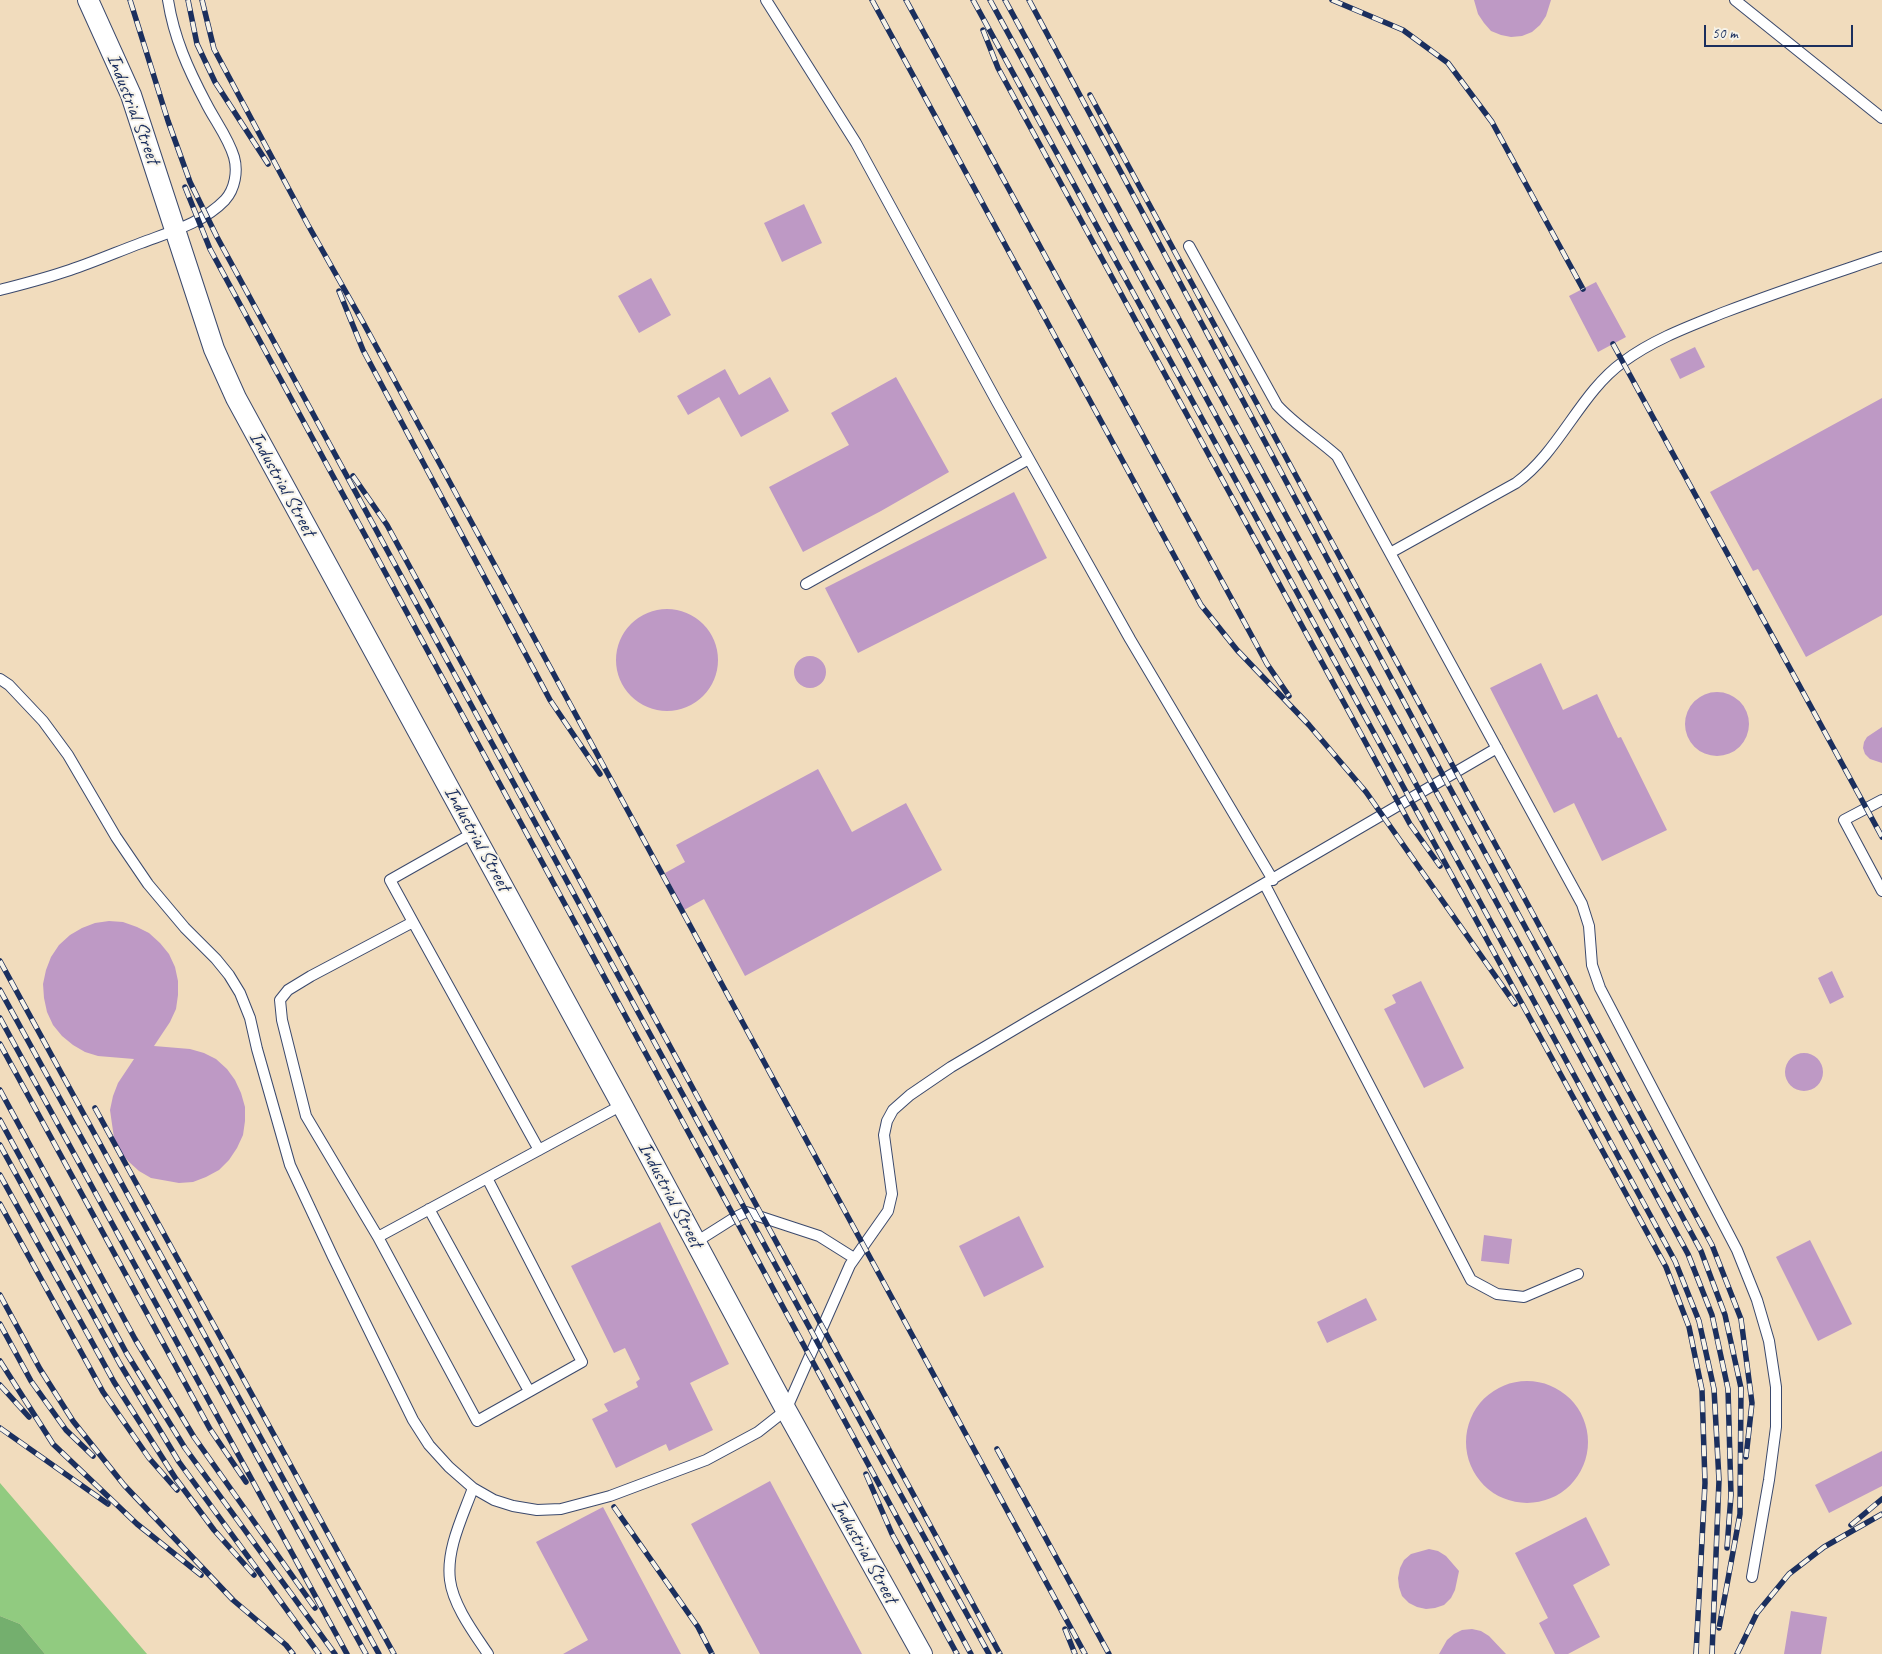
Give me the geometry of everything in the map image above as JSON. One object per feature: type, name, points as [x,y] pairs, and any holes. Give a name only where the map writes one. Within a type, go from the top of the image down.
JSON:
[{"type":"street","name":"Industrial Street","points":[[88,0],[131,95],[214,349],[236,398],[622,1105],[786,1410],[922,1654]]},
{"type":"lane","points":[[0,290],[68,271],[198,220],[226,198],[234,186],[236,171],[234,158],[227,139],[206,104],[183,58],[168,0]]},
{"type":"lane","points":[[766,0],[856,143],[1029,459],[1269,882],[1471,1280],[1497,1294],[1524,1297],[1578,1274]]},
{"type":"lane","points":[[1735,0],[1882,118]]},
{"type":"lane","points":[[1190,246],[1277,405],[1289,419],[1311,433],[1337,456],[1582,904],[1588,926],[1592,965],[1600,988],[1737,1250],[1757,1300],[1769,1341],[1775,1378],[1776,1427],[1770,1480],[1752,1576]]},
{"type":"lane","points":[[1390,553],[1516,483],[1527,475],[1543,459],[1603,380],[1623,362],[1673,332],[1780,291],[1882,257]]},
{"type":"lane","points":[[806,584],[1029,459]]},
{"type":"lane","points":[[0,679],[9,685],[43,721],[68,754],[116,837],[148,884],[185,928],[216,959],[229,975],[240,994],[250,1018],[290,1165],[332,1257],[414,1420],[429,1445],[449,1467],[473,1488],[494,1500],[513,1506],[537,1510],[561,1509],[610,1496],[706,1460],[758,1432],[786,1410],[854,1258],[891,1204],[892,1194],[884,1135],[886,1121],[893,1110],[951,1067],[1497,748]]},
{"type":"lane","points":[[1882,800],[1844,820],[1882,891]]},
{"type":"lane","points":[[473,833],[390,880],[538,1150]]},
{"type":"lane","points":[[413,922],[288,990],[280,1000],[282,1020],[306,1116],[378,1237],[477,1421],[582,1362],[486,1178]]},
{"type":"lane","points":[[378,1237],[622,1105]]},
{"type":"lane","points":[[429,1209],[529,1392]]},
{"type":"lane","points":[[696,1242],[746,1212],[819,1236],[854,1258]]},
{"type":"lane","points":[[473,1488],[451,1550],[450,1580],[459,1608],[488,1654]]},
{"type":"green space","points":[[0,1483],[147,1654],[45,1654],[20,1624],[0,1616]]},
{"type":"green space","points":[[0,1616],[20,1624],[45,1654],[0,1654]]},
{"type":"building","points":[[1474,0],[1551,0],[1546,16],[1540,25],[1532,32],[1522,36],[1511,37],[1491,31],[1478,14]]},
{"type":"building","points":[[804,204],[822,243],[782,262],[764,223]]},
{"type":"building","points":[[651,278],[671,315],[639,333],[618,296]]},
{"type":"building","points":[[1596,282],[1626,337],[1598,352],[1569,296]]},
{"type":"building","points":[[1695,347],[1705,367],[1680,379],[1670,359]]},
{"type":"building","points":[[725,369],[739,395],[770,377],[789,411],[741,437],[719,397],[688,415],[677,396]]},
{"type":"building","points":[[896,377],[949,472],[881,511],[803,552],[769,487],[849,445],[831,413]]},
{"type":"building","points":[[1882,398],[1882,615],[1806,657],[1758,569],[1753,571],[1710,492]]},
{"type":"building","points":[[1014,492],[1047,558],[858,653],[825,588]]},
{"type":"building","points":[[667,609],[687,613],[703,624],[714,640],[718,660],[714,680],[703,696],[687,707],[667,711],[647,707],[631,696],[620,680],[616,660],[620,640],[631,624],[647,613]]},
{"type":"building","points":[[810,656],[821,661],[826,672],[821,683],[810,688],[799,683],[794,672],[799,661]]},
{"type":"building","points":[[1541,663],[1563,710],[1597,694],[1618,738],[1621,737],[1667,830],[1602,861],[1574,803],[1554,813],[1490,688]]},
{"type":"building","points":[[1717,692],[1729,694],[1740,701],[1747,712],[1749,724],[1747,736],[1740,747],[1729,754],[1717,756],[1705,754],[1694,747],[1687,736],[1685,724],[1687,712],[1694,701],[1705,694]]},
{"type":"building","points":[[1882,727],[1882,763],[1870,759],[1865,754],[1863,748],[1867,737]]},
{"type":"building","points":[[818,769],[852,832],[906,803],[942,870],[745,976],[704,899],[684,910],[665,873],[685,862],[676,845]]},
{"type":"building","points":[[123,922],[149,933],[169,954],[175,967],[178,981],[176,1009],[154,1046],[190,1049],[216,1059],[227,1069],[241,1093],[245,1107],[245,1121],[243,1135],[237,1148],[219,1170],[193,1182],[179,1183],[151,1178],[129,1162],[120,1151],[114,1138],[110,1110],[118,1083],[134,1059],[98,1056],[85,1052],[62,1036],[53,1025],[47,1012],[43,984],[51,957],[59,945],[70,935],[82,928],[95,923]]},
{"type":"building","points":[[1832,971],[1844,997],[1830,1004],[1818,978]]},
{"type":"building","points":[[1421,981],[1464,1068],[1424,1088],[1384,1009],[1396,1003],[1392,995]]},
{"type":"building","points":[[1804,1053],[1817,1059],[1823,1072],[1817,1085],[1804,1091],[1791,1085],[1785,1072],[1791,1059]]},
{"type":"building","points":[[1019,1216],[1044,1267],[984,1297],[959,1246]]},
{"type":"building","points":[[660,1222],[729,1364],[690,1383],[713,1430],[669,1451],[666,1444],[616,1468],[592,1419],[608,1411],[604,1404],[638,1387],[636,1382],[640,1379],[625,1348],[614,1353],[571,1266]]},
{"type":"building","points":[[1484,1235],[1512,1239],[1509,1264],[1481,1261]]},
{"type":"building","points":[[1810,1240],[1852,1324],[1818,1341],[1776,1257]]},
{"type":"building","points":[[1366,1298],[1377,1320],[1327,1343],[1317,1322]]},
{"type":"building","points":[[1527,1381],[1539,1382],[1550,1386],[1561,1391],[1570,1399],[1578,1408],[1583,1419],[1587,1430],[1587,1454],[1583,1465],[1578,1476],[1570,1485],[1561,1493],[1550,1498],[1539,1502],[1527,1503],[1515,1502],[1504,1498],[1493,1493],[1484,1485],[1476,1476],[1471,1465],[1467,1454],[1466,1442],[1467,1430],[1471,1419],[1476,1408],[1484,1399],[1493,1391],[1504,1386],[1515,1382]]},
{"type":"building","points":[[1882,1451],[1882,1486],[1829,1513],[1815,1485]]},
{"type":"building","points":[[770,1481],[862,1654],[760,1654],[691,1524]]},
{"type":"building","points":[[603,1507],[681,1654],[563,1654],[588,1640],[536,1542]]},
{"type":"building","points":[[1586,1517],[1610,1565],[1573,1585],[1600,1637],[1568,1654],[1555,1654],[1539,1623],[1548,1618],[1515,1553]]},
{"type":"building","points":[[1429,1549],[1438,1551],[1446,1556],[1459,1571],[1455,1590],[1451,1598],[1444,1605],[1426,1609],[1409,1603],[1402,1596],[1398,1578],[1404,1560],[1411,1554]]},
{"type":"building","points":[[1791,1611],[1827,1617],[1821,1654],[1784,1654]]},
{"type":"building","points":[[1472,1629],[1481,1631],[1489,1636],[1506,1654],[1439,1654],[1447,1640],[1454,1634],[1462,1630]]},
{"type":"railway","points":[[130,0],[168,121],[190,182],[217,237],[871,1441],[989,1654]]},
{"type":"railway","points":[[188,0],[197,44],[215,82],[268,164]]},
{"type":"railway","points":[[202,0],[214,49],[1085,1654]]},
{"type":"railway","points":[[872,0],[1201,605],[1237,650],[1309,725],[1366,792],[1515,1004]]},
{"type":"railway","points":[[906,0],[1267,664],[1289,696]]},
{"type":"railway","points":[[973,0],[1666,1267],[1689,1327],[1702,1390],[1705,1483],[1696,1654]]},
{"type":"railway","points":[[990,0],[1675,1261],[1699,1321],[1714,1389],[1719,1480],[1712,1654]]},
{"type":"railway","points":[[1005,0],[1688,1254],[1712,1315],[1728,1389],[1731,1495],[1727,1548]]},
{"type":"railway","points":[[1029,0],[1445,779],[1701,1251],[1725,1315],[1741,1388],[1740,1514],[1719,1628]]},
{"type":"railway","points":[[1332,0],[1403,30],[1448,63],[1492,122],[1583,289]]},
{"type":"railway","points":[[983,30],[998,68],[1410,824],[1440,866]]},
{"type":"railway","points":[[1090,95],[1712,1245],[1741,1319],[1752,1403],[1746,1457]]},
{"type":"railway","points":[[185,187],[210,249],[971,1654]]},
{"type":"railway","points":[[339,291],[363,350],[550,700],[600,774]]},
{"type":"railway","points":[[1613,344],[1882,837]]},
{"type":"railway","points":[[353,476],[387,525],[1000,1654]]},
{"type":"railway","points":[[0,961],[379,1654]]},
{"type":"railway","points":[[0,990],[366,1654]]},
{"type":"railway","points":[[0,1018],[347,1654]]},
{"type":"railway","points":[[0,1044],[210,1429],[246,1482]]},
{"type":"railway","points":[[0,1090],[135,1339],[194,1437],[315,1608]]},
{"type":"railway","points":[[95,1108],[394,1654]]},
{"type":"railway","points":[[0,1120],[127,1354],[185,1448],[335,1654]]},
{"type":"railway","points":[[0,1145],[120,1364],[179,1462],[319,1654]]},
{"type":"railway","points":[[0,1175],[114,1382],[176,1479],[214,1530],[254,1575]]},
{"type":"railway","points":[[0,1204],[103,1392],[149,1458],[177,1490]]},
{"type":"railway","points":[[0,1295],[40,1369],[73,1421],[124,1485],[233,1600],[286,1645],[293,1654]]},
{"type":"railway","points":[[0,1324],[31,1381],[66,1430],[93,1456]]},
{"type":"railway","points":[[0,1361],[53,1444],[137,1524],[201,1575]]},
{"type":"railway","points":[[0,1385],[29,1417]]},
{"type":"railway","points":[[0,1428],[108,1504]]},
{"type":"railway","points":[[997,1449],[1109,1654]]},
{"type":"railway","points":[[866,1474],[892,1534],[957,1654]]},
{"type":"railway","points":[[1851,1525],[1882,1499]]},
{"type":"railway","points":[[614,1507],[698,1627],[712,1654]]},
{"type":"railway","points":[[1737,1654],[1757,1613],[1789,1574],[1824,1547],[1882,1514]]},
{"type":"railway","points":[[1065,1629],[1075,1654]]}]
